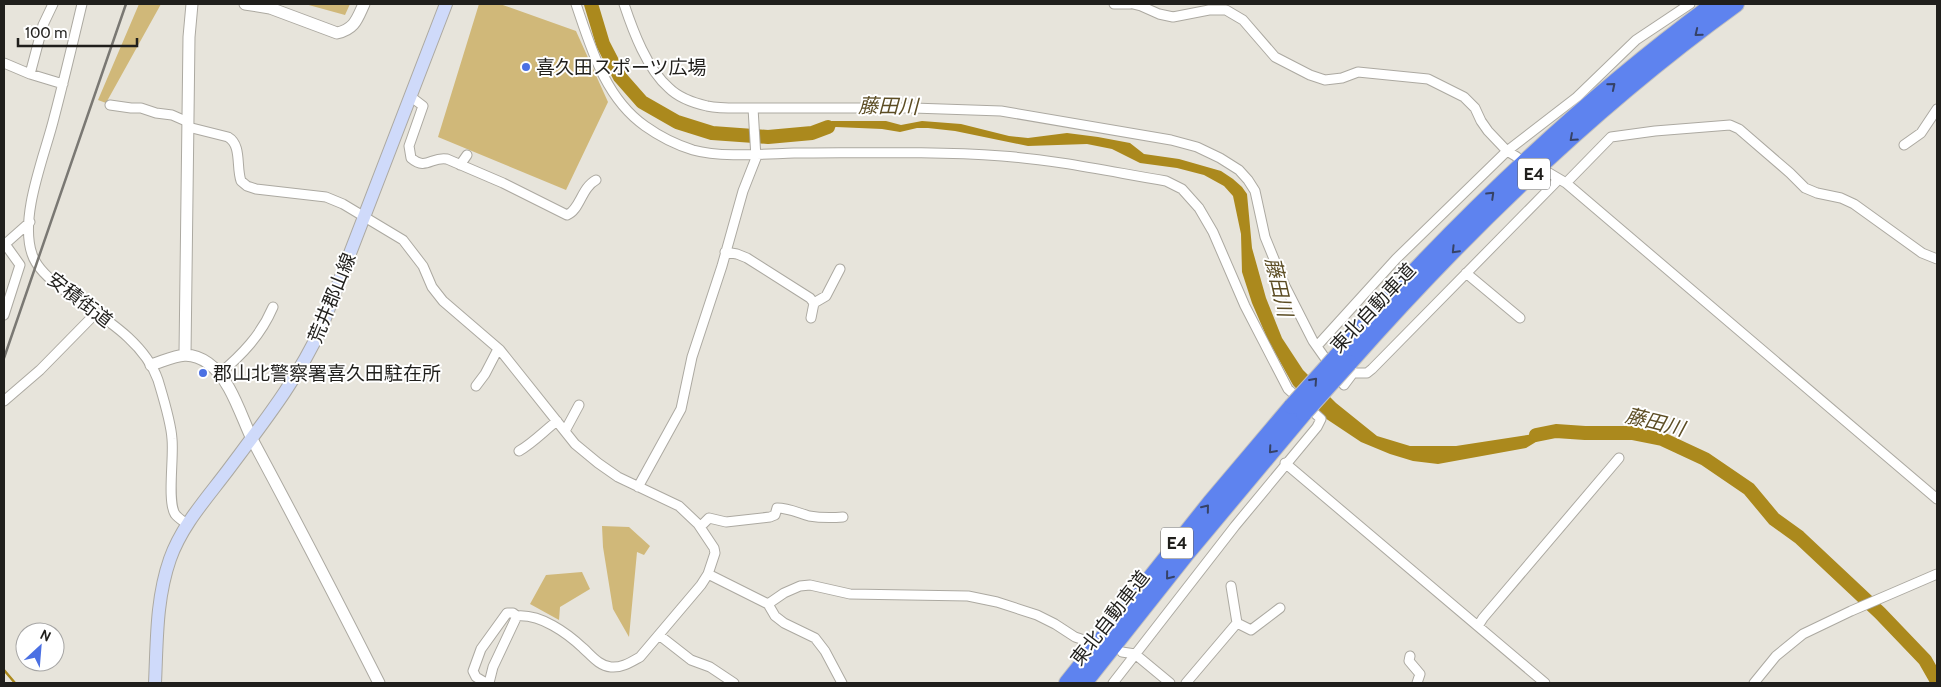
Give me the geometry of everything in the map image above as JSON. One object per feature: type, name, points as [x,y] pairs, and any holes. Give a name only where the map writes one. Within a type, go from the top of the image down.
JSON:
[{"type":"highway","name":"東北自動車道","points":[[1067,683],[1187,531],[1298,410],[1443,242],[1508,179],[1600,96],[1714,4]]},
{"type":"highway","name":"東北自動車道","points":[[1342,360],[1420,286],[1518,188],[1608,106],[1736,4]]},
{"type":"highway","name":"東北自動車道","points":[[1084,683],[1298,410]]},
{"type":"main road","name":"荒井郡山線","points":[[155,683],[158,617],[162,587],[170,558],[187,524],[276,408],[309,355],[322,326],[446,4]]},
{"type":"street","points":[[30,74],[43,25],[53,4]]},
{"type":"street","name":"安積街道","points":[[82,4],[31,200],[31,252],[37,264],[63,290],[122,332],[139,348],[151,365],[158,381],[172,436],[174,459],[171,500],[175,514],[187,524]]},
{"type":"street","points":[[184,354],[189,37],[192,4]]},
{"type":"street","points":[[245,4],[270,8],[337,32],[348,31],[355,24],[364,4]]},
{"type":"street","points":[[576,4],[596,62],[607,83],[630,113],[645,126],[693,150],[716,153],[876,153],[1001,156],[1041,160],[1166,181],[1187,194],[1199,208],[1213,232],[1245,306],[1288,389],[1321,419],[1317,427],[1198,572],[1113,683]]},
{"type":"street","points":[[624,4],[638,42],[652,66],[669,89],[687,100],[707,106],[753,112],[913,108],[1001,111],[1197,146],[1239,170],[1255,191],[1265,237],[1274,262],[1317,346],[1344,384],[1353,373],[1367,373],[1372,369],[1466,273],[1611,137],[1655,130],[1730,125],[1739,129],[1805,188],[1817,193],[1841,198],[1854,204],[1922,253],[1937,259]]},
{"type":"street","points":[[1114,4],[1131,4],[1173,17],[1210,10],[1226,10],[1242,20],[1275,57],[1310,75],[1326,80],[1342,78],[1358,72],[1428,80],[1464,97],[1475,108],[1480,121],[1488,131],[1507,151],[1518,157]]},
{"type":"street","points":[[1317,346],[1396,259],[1507,151],[1577,97],[1636,40],[1690,4]]},
{"type":"street","points":[[4,62],[30,74],[62,84]]},
{"type":"street","points":[[410,96],[423,106],[409,146],[411,158],[422,164],[443,158],[503,183],[567,215],[572,212],[589,184],[596,180]]},
{"type":"street","points":[[110,105],[141,108],[156,113],[172,115],[188,125],[228,137],[236,145],[238,174],[241,181],[247,186],[256,190],[326,197],[343,204],[403,240],[423,266],[432,286],[443,301],[498,349],[516,368],[575,444],[598,463],[638,487],[672,502],[700,527],[714,548],[713,561],[708,574],[659,635],[640,657],[618,667],[609,667],[600,663],[557,628],[529,617],[518,616],[513,612],[507,613],[481,649],[473,672],[476,677],[487,683],[518,616]]},
{"type":"street","points":[[1904,145],[1921,133],[1937,109]]},
{"type":"street","points":[[638,487],[681,409],[692,357],[743,190],[756,158],[753,112]]},
{"type":"street","points":[[460,165],[467,155]]},
{"type":"street","points":[[1549,174],[1562,181],[1937,499]]},
{"type":"street","points":[[4,315],[20,265],[5,244],[30,222]]},
{"type":"street","points":[[725,252],[747,258],[810,298],[814,303]]},
{"type":"street","points":[[811,318],[814,303],[826,296],[840,269]]},
{"type":"street","points":[[1466,273],[1520,318]]},
{"type":"street","points":[[219,374],[241,356],[258,336],[272,307]]},
{"type":"street","points":[[4,401],[40,370],[96,313]]},
{"type":"street","points":[[476,386],[485,374],[498,349]]},
{"type":"street","points":[[151,365],[184,354],[201,358],[219,374],[379,683]]},
{"type":"street","points":[[565,431],[578,405]]},
{"type":"street","points":[[519,451],[530,445],[533,440],[557,421]]},
{"type":"street","points":[[1478,626],[1620,458]]},
{"type":"street","points":[[1285,464],[1545,683]]},
{"type":"street","points":[[700,527],[709,518],[726,522],[770,517],[775,515],[777,508],[790,509],[810,516],[830,519],[843,517]]},
{"type":"street","points":[[708,574],[768,604],[775,616],[784,623],[814,638],[820,644],[842,683]]},
{"type":"street","points":[[1754,683],[1776,656],[1811,629],[1937,574]]},
{"type":"street","points":[[768,604],[784,593],[800,586],[810,585],[850,594],[968,596],[996,602],[1038,615],[1075,638],[1087,641]]},
{"type":"street","points":[[1186,683],[1237,623],[1231,586]]},
{"type":"street","points":[[1237,623],[1251,630],[1280,608]]},
{"type":"street","points":[[659,635],[691,660],[706,665],[734,683]]},
{"type":"street","points":[[1122,652],[1135,654],[1170,683]]},
{"type":"street","points":[[1410,656],[1409,661],[1420,674],[1418,683]]},
{"type":"shaded area","points":[[139,4],[161,4],[106,103],[98,100]]},
{"type":"shaded area","points":[[305,4],[350,4],[345,15]]},
{"type":"shaded area","name":"喜久田スポーツ広場","points":[[479,4],[500,4],[576,31],[608,102],[566,190],[438,137]]},
{"type":"shaded area","points":[[832,121],[886,121],[901,125],[922,121],[961,124],[1009,136],[1028,138],[1067,133],[1130,143],[1144,154],[1179,159],[1221,171],[1233,179],[1247,194],[1252,248],[1266,298],[1282,338],[1303,370],[1336,403],[1377,436],[1410,446],[1456,446],[1554,431],[1526,448],[1438,464],[1413,461],[1361,442],[1322,416],[1293,385],[1268,340],[1252,303],[1242,272],[1241,234],[1233,196],[1224,186],[1204,175],[1177,168],[1140,163],[1112,149],[1087,144],[1028,146],[955,131],[928,128],[917,128],[900,132],[882,129],[836,127],[819,135],[811,134],[820,126]]},
{"type":"shaded area","points":[[602,526],[629,527],[650,546],[644,555],[637,552],[629,637],[613,609],[603,547]]},
{"type":"shaded area","points":[[582,572],[590,589],[560,607],[559,620],[530,604],[546,575]]},
{"type":"waterway","name":"藤田川","points":[[591,4],[603,44],[620,77],[642,102],[677,122],[712,133],[768,137],[812,133],[828,127]]},
{"type":"waterway","name":"藤田川","points":[[1536,435],[1556,431],[1632,433],[1662,439],[1705,459],[1749,489],[1774,519],[1799,537],[1880,613],[1925,660],[1937,681]]},
{"type":"waterway","points":[[4,670],[15,683]]},
{"type":"railway","points":[[4,358],[126,4]]},
{"type":"place","name":"喜久田スポーツ広場","points":[[526,67]]},
{"type":"place","name":"郡山北警察署喜久田駐在所","points":[[203,373]]}]
